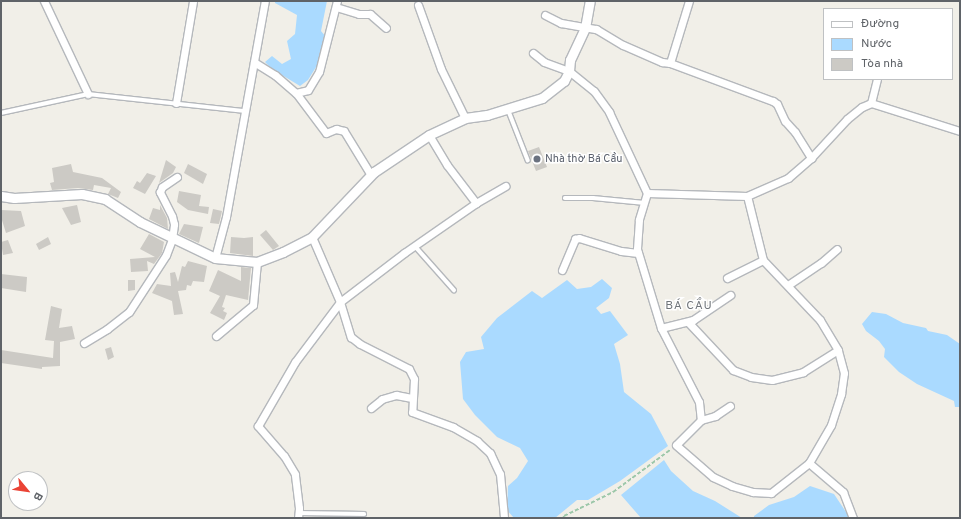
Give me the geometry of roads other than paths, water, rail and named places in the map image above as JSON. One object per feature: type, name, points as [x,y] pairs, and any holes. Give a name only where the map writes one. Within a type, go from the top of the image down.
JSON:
[{"type":"street","points":[[44,1],[88,94]]},
{"type":"street","points":[[176,103],[193,1]]},
{"type":"street","points":[[215,258],[226,217],[265,1]]},
{"type":"street","points":[[1,196],[14,198],[82,194],[105,199],[140,222],[172,239],[215,258],[257,262],[283,252],[312,237],[371,176],[429,135],[465,118],[487,115],[542,98],[564,81],[569,70],[570,60],[585,28],[590,1]]},
{"type":"street","points":[[670,63],[689,1]]},
{"type":"street","points":[[296,93],[308,90],[319,72],[337,4],[359,14],[370,14],[386,28]]},
{"type":"street","points":[[418,5],[442,69],[465,118]]},
{"type":"street","points":[[545,15],[561,23],[596,29],[623,45],[662,62],[670,63],[773,101],[777,104],[785,121],[811,158]]},
{"type":"street","points":[[533,53],[544,62],[569,70],[594,91],[609,112],[648,193],[639,220],[638,253],[661,328],[699,402],[701,420]]},
{"type":"street","points":[[254,62],[275,75],[296,93],[326,133],[336,129],[344,131],[371,176]]},
{"type":"street","points":[[871,103],[877,80]]},
{"type":"street","points":[[648,193],[747,196],[788,178],[811,158],[848,118],[862,107],[871,103],[960,131]]},
{"type":"street","points":[[429,135],[447,165],[476,203]]},
{"type":"street","points":[[84,343],[108,329],[129,312],[166,255],[172,239],[172,216],[160,192],[162,188],[176,177]]},
{"type":"street","points":[[298,516],[295,474],[284,456],[258,426],[296,362],[340,302],[414,246],[476,203],[505,186]]},
{"type":"street","points":[[730,406],[715,416],[701,420],[676,445],[713,477],[732,486],[753,492],[771,493],[809,463],[831,425],[841,394],[844,373],[838,350],[820,320],[763,260],[747,196]]},
{"type":"street","points":[[312,237],[340,302],[351,337],[360,344],[409,369],[414,379],[412,412],[453,426],[477,441],[490,453],[500,474],[504,518]]},
{"type":"street","points":[[562,270],[575,239],[579,238],[621,251],[638,253]]},
{"type":"street","points":[[788,285],[821,263],[837,249]]},
{"type":"street","points":[[727,278],[763,260]]},
{"type":"street","points":[[216,336],[252,305],[257,262]]},
{"type":"street","points":[[661,328],[688,322],[730,295]]},
{"type":"street","points":[[688,322],[733,370],[750,377],[772,380],[803,372],[838,350]]},
{"type":"street","points":[[370,408],[382,399],[396,395],[412,398]]},
{"type":"street","points":[[809,463],[843,492],[853,518]]},
{"type":"lane","points":[[1,113],[88,94],[246,111]]},
{"type":"lane","points":[[508,109],[528,160]]},
{"type":"lane","points":[[565,198],[593,198],[644,203]]},
{"type":"lane","points":[[414,246],[454,290]]},
{"type":"lane","points":[[298,516],[364,514]]},
{"type":"water","points":[[275,1],[327,1],[321,31],[326,37],[323,56],[308,80],[300,86],[272,69],[265,62],[272,56],[282,64],[291,59],[287,41],[295,34],[297,15],[275,3]]},
{"type":"water","points":[[602,279],[612,288],[609,298],[596,308],[601,314],[610,311],[628,335],[614,344],[620,364],[624,392],[651,414],[668,446],[620,481],[588,500],[577,500],[555,518],[514,518],[507,510],[508,486],[517,478],[528,461],[520,448],[497,437],[475,415],[463,399],[460,362],[466,352],[484,349],[481,337],[497,318],[532,291],[542,298],[567,280],[577,289],[591,287]]},
{"type":"water","points":[[872,312],[886,314],[903,323],[926,328],[928,331],[947,335],[960,344],[960,407],[955,407],[954,401],[917,384],[899,372],[884,357],[885,349],[879,341],[866,331],[862,324]]},
{"type":"water","points":[[664,460],[671,471],[693,491],[715,501],[742,518],[641,518],[621,495]]},
{"type":"water","points":[[810,486],[834,494],[850,518],[754,518],[754,516],[769,505],[794,497]]},
{"type":"place","name":"Nhà thờ Bá Cầu","points":[[537,159]]},
{"type":"district","name":"BÁ CẦU","points":[[689,307]]}]
